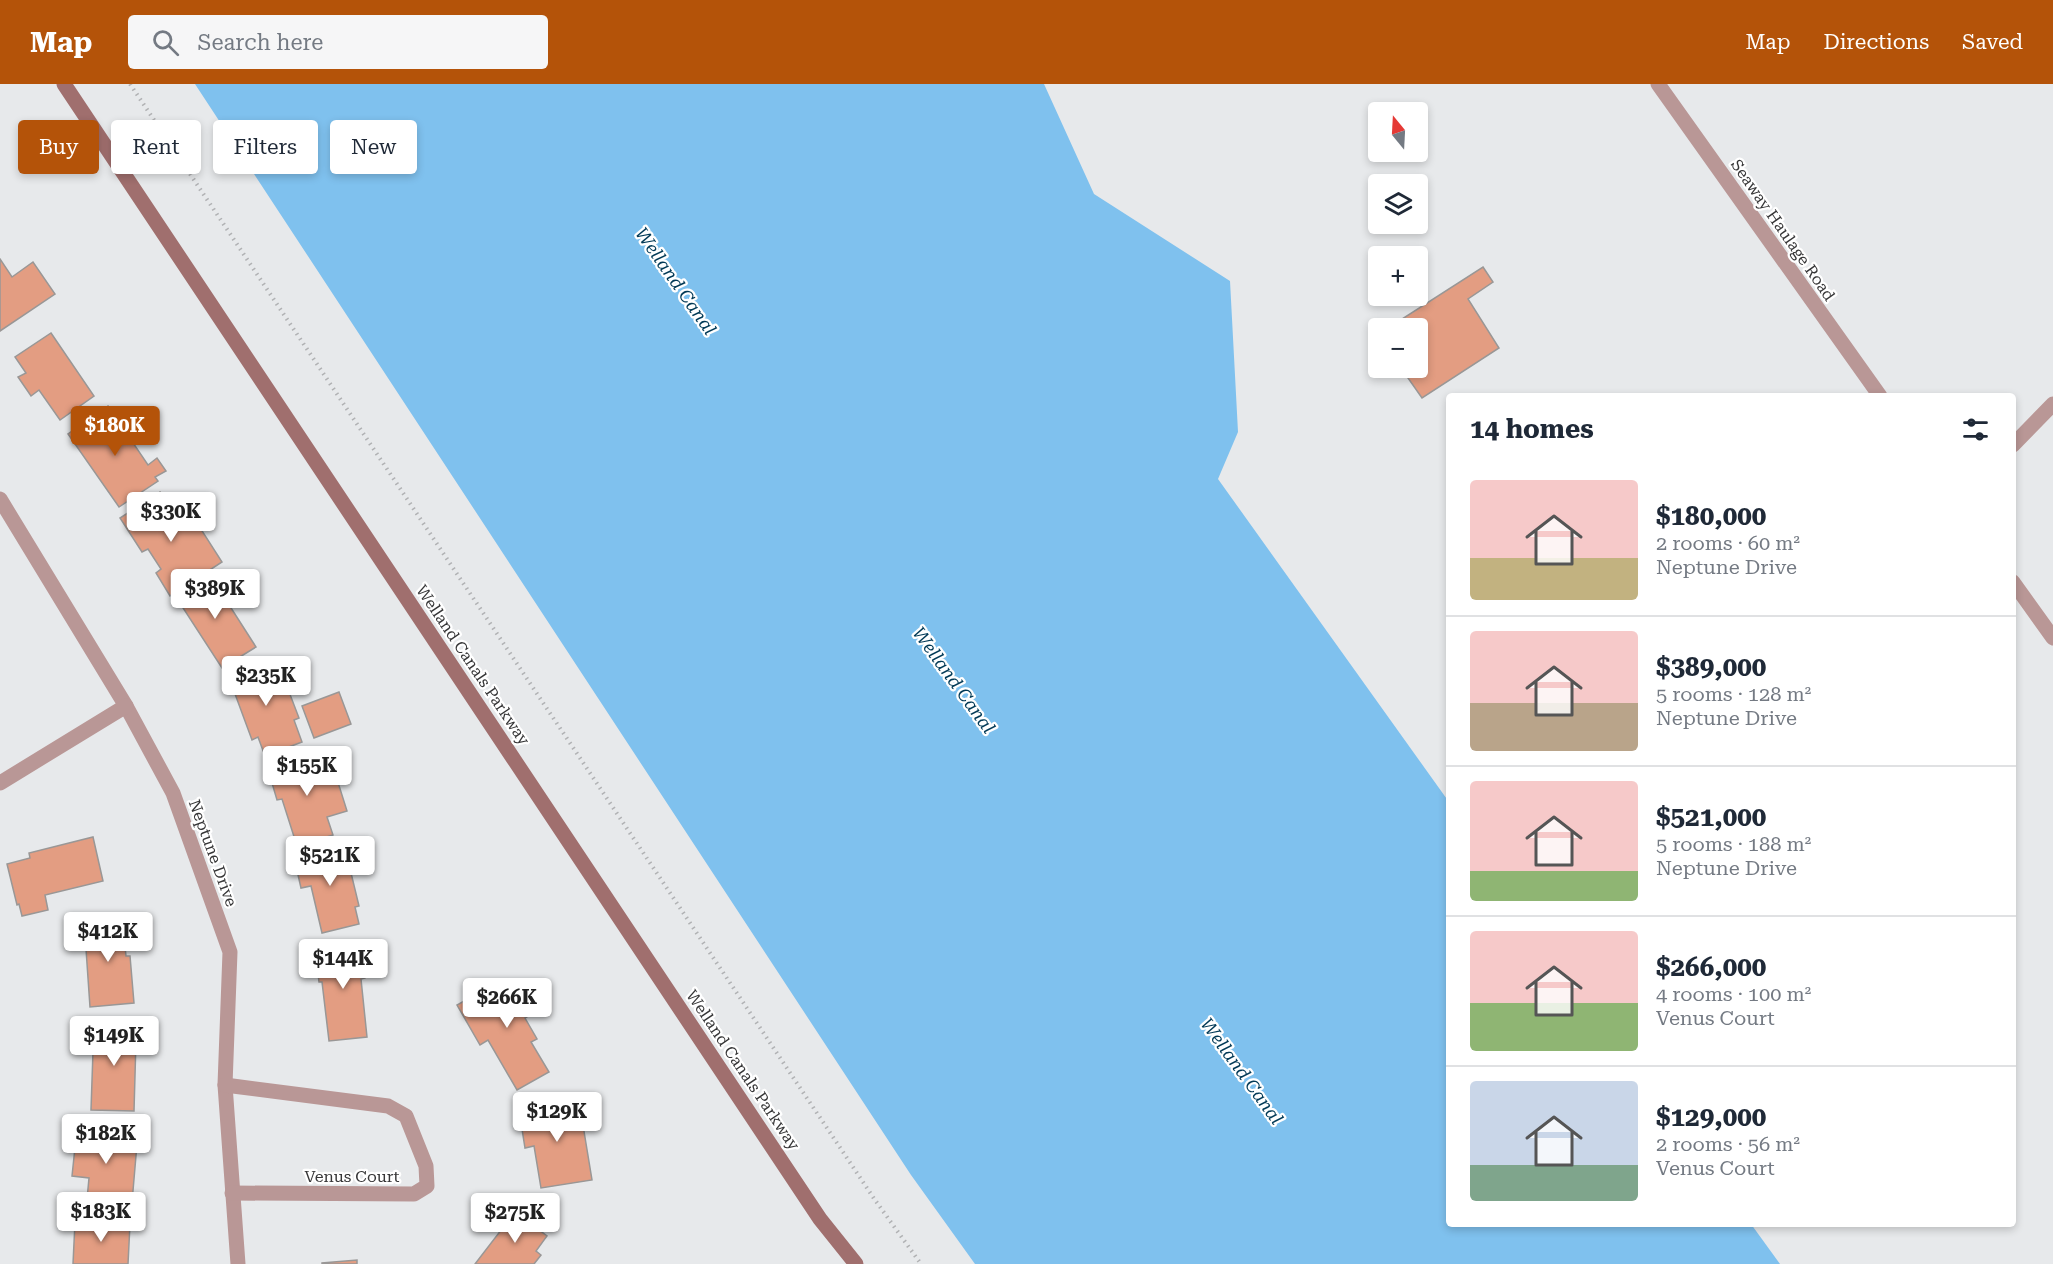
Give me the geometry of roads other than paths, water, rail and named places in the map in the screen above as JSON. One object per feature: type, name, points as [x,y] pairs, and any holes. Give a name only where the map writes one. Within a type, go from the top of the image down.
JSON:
[{"type":"main road","name":"Welland Canals Parkway","points":[[64,84],[814,1209],[855,1264]]},
{"type":"street","name":"Seaway Haulage Road","points":[[1658,84],[1878,393]]},
{"type":"street","points":[[2016,442],[2053,404]]},
{"type":"street","name":"Neptune Drive","points":[[0,498],[126,706],[172,793],[230,952],[225,1085],[238,1264]]},
{"type":"street","points":[[2016,586],[2053,638]]},
{"type":"street","points":[[0,783],[126,706]]},
{"type":"street","name":"Venus Court","points":[[225,1085],[388,1106],[406,1116],[426,1166],[427,1186],[414,1194],[232,1193]]},
{"type":"water","name":"Welland Canal","points":[[195,84],[1044,84],[1094,194],[1230,281],[1238,432],[1218,479],[1446,798],[1446,1227],[1753,1227],[1780,1264],[975,1264],[911,1175],[254,174],[318,174],[318,120],[219,120]]}]
